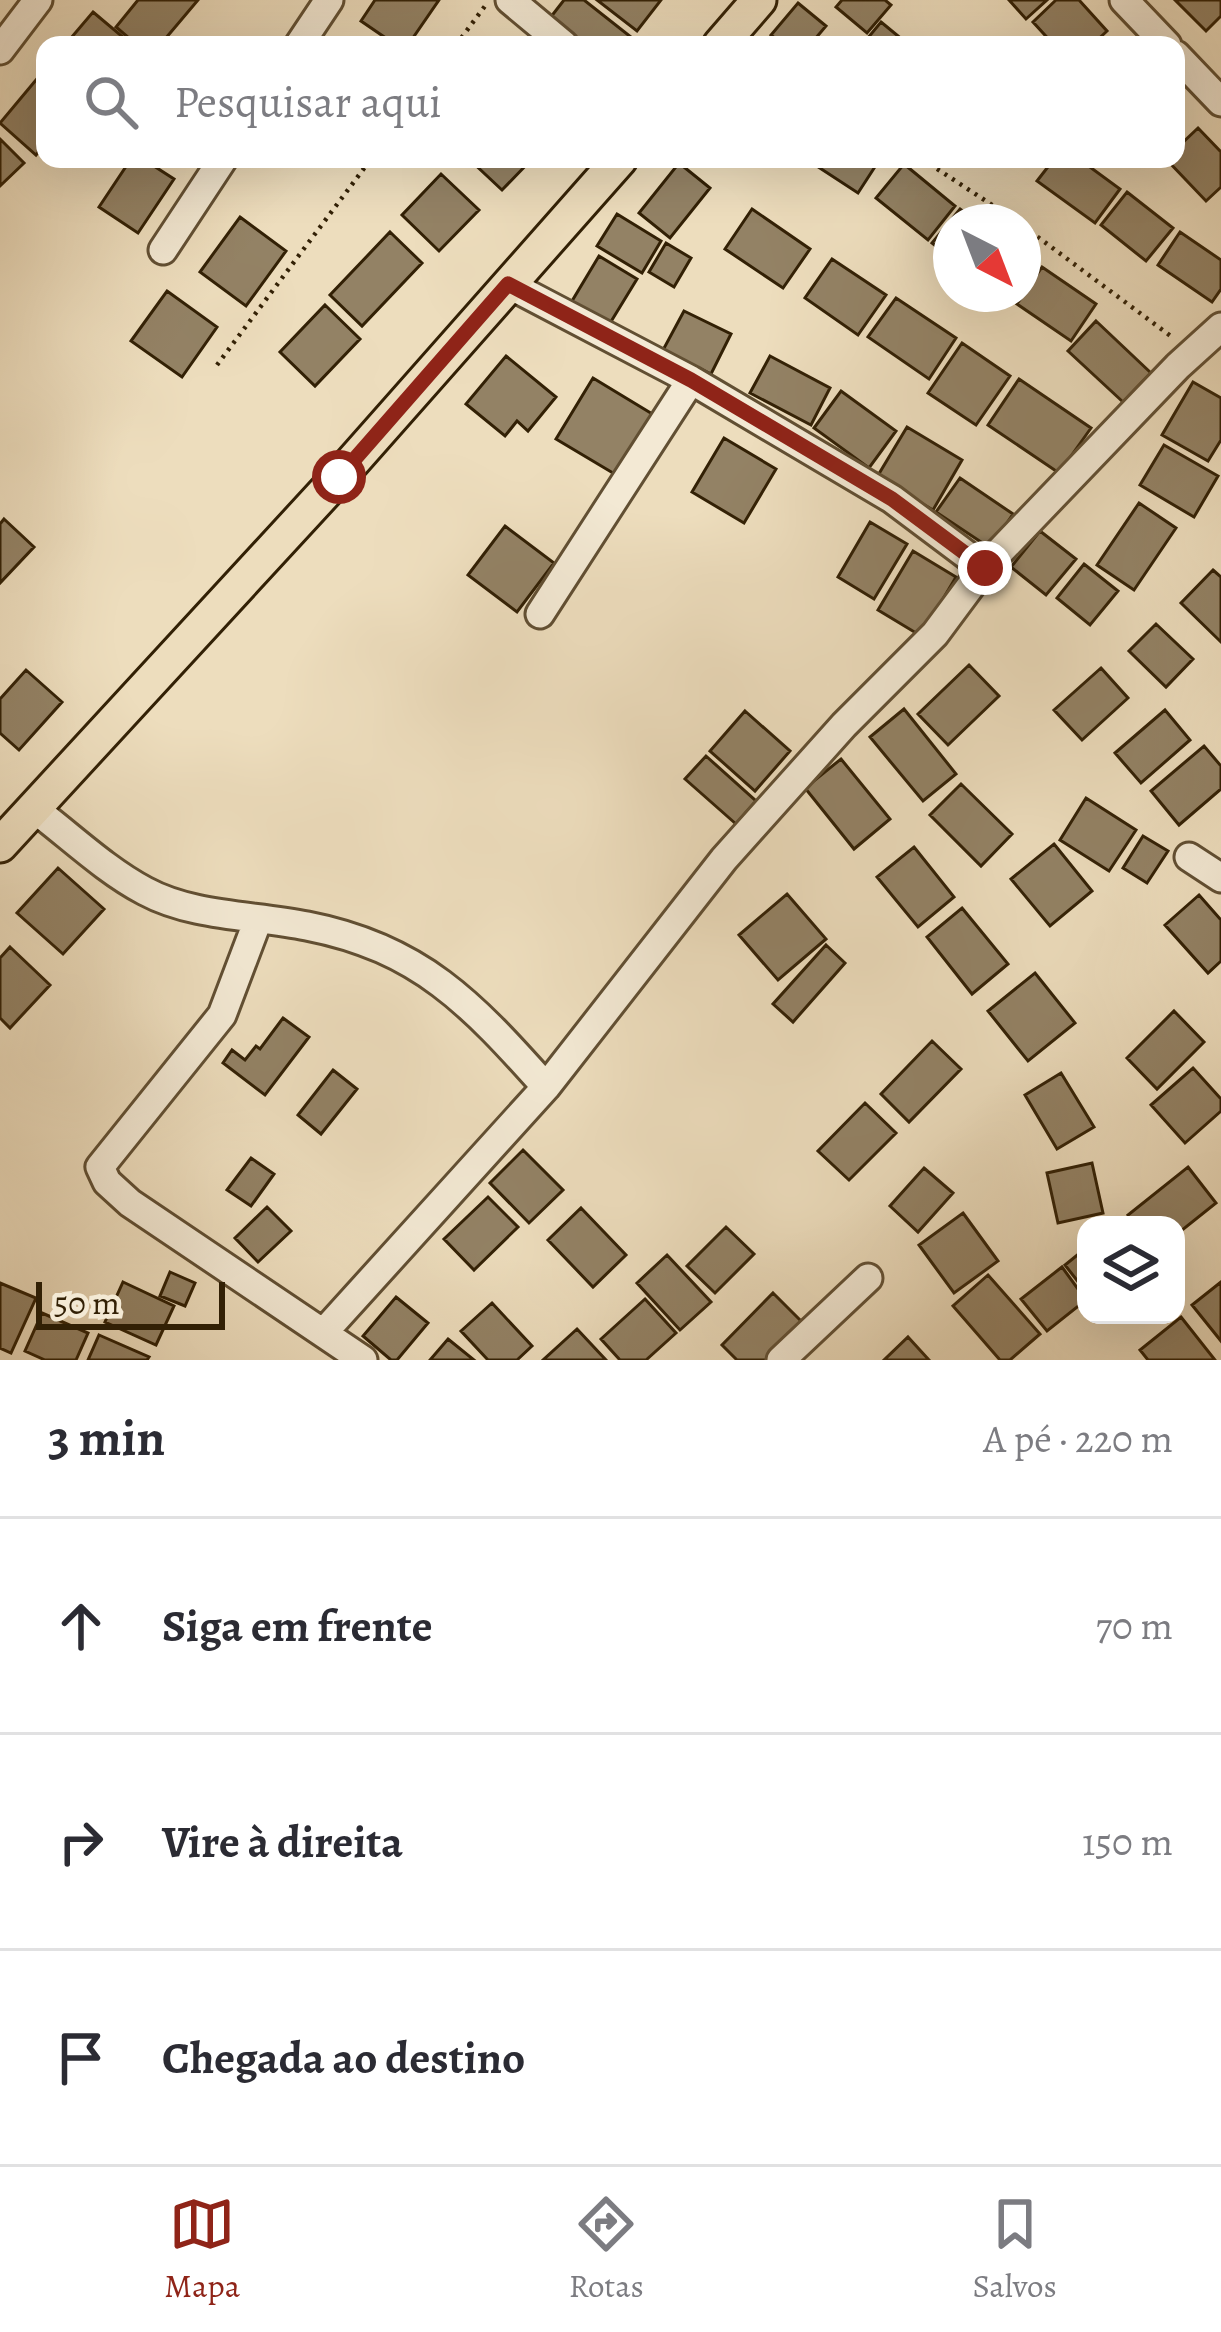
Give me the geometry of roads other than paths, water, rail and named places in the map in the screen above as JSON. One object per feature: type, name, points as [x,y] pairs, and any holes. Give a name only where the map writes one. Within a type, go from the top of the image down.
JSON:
[{"type":"main road","points":[[728,36],[759,0]]},
{"type":"main road","points":[[0,845],[339,477],[612,168]]},
{"type":"street","points":[[0,50],[38,0]]},
{"type":"street","points":[[305,36],[329,0]]},
{"type":"street","points":[[510,0],[553,36]]},
{"type":"street","points":[[1124,0],[1158,36]]},
{"type":"street","points":[[1185,64],[1221,102]]},
{"type":"street","points":[[163,250],[218,168]]},
{"type":"street","points":[[508,284],[691,380],[892,499],[985,568]]},
{"type":"street","points":[[324,1332],[546,1087],[724,859],[844,724],[935,634],[985,568],[1221,327]]},
{"type":"street","points":[[540,614],[691,380]]},
{"type":"street","points":[[33,808],[144,891],[174,903],[307,926],[389,950],[432,973],[546,1087]]},
{"type":"street","points":[[1189,857],[1221,878]]},
{"type":"street","points":[[258,920],[222,1015],[100,1167],[107,1182],[130,1203],[363,1360]]},
{"type":"street","points":[[782,1360],[868,1278]]}]
